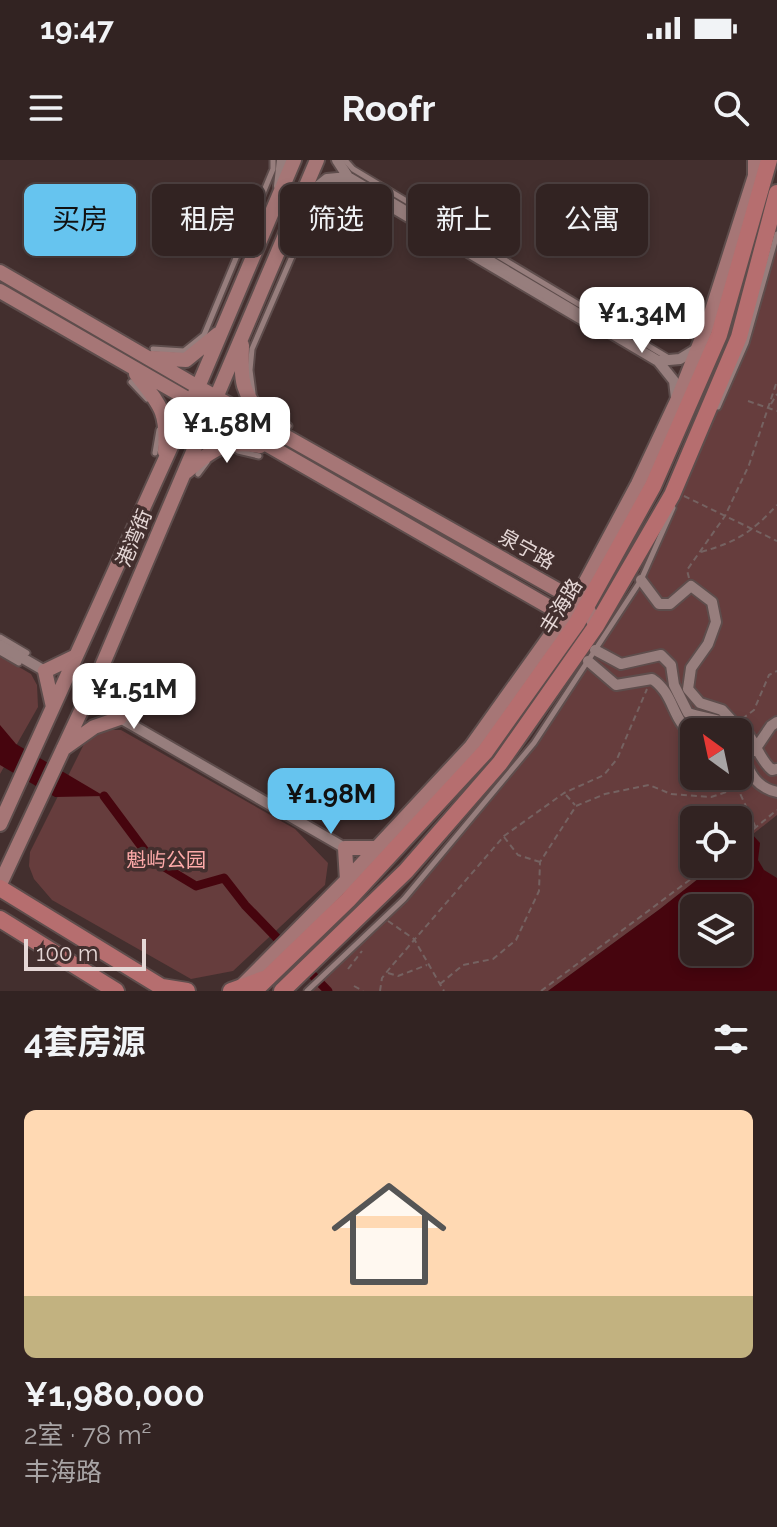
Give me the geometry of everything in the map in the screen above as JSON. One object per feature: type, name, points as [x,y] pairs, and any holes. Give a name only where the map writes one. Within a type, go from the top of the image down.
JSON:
[{"type":"main road","name":"丰海路","points":[[242,990],[270,977],[348,900],[485,752],[571,619],[653,486],[719,335],[760,164]]},
{"type":"main road","name":"丰海路","points":[[282,991],[406,871],[500,763],[596,626],[672,495],[727,366],[739,337],[777,193]]},
{"type":"main road","points":[[0,886],[165,989],[187,991]]},
{"type":"main road","points":[[0,919],[116,991]]},
{"type":"street","points":[[277,200],[282,160]]},
{"type":"street","name":"港湾街","points":[[0,824],[43,732],[159,458],[192,402],[294,160]]},
{"type":"street","name":"港湾街","points":[[307,184],[317,160]]},
{"type":"street","points":[[337,160],[348,177],[658,361],[674,381],[677,401]]},
{"type":"street","points":[[596,626],[581,603],[677,401],[760,164]]},
{"type":"street","points":[[321,184],[327,179],[348,177]]},
{"type":"street","name":"港湾街","points":[[0,886],[191,474],[209,412],[280,248]]},
{"type":"street","name":"泉宁路","points":[[0,272],[150,354],[198,387],[581,603]]},
{"type":"street","name":"泉宁路","points":[[0,291],[131,375],[209,412],[265,452],[571,619],[596,626]]},
{"type":"street","points":[[150,354],[186,360],[222,332]]},
{"type":"street","points":[[242,338],[245,395],[270,428]]},
{"type":"street","points":[[658,361],[680,359],[698,348]]},
{"type":"street","points":[[131,375],[163,409],[167,429],[159,458]]},
{"type":"street","points":[[191,474],[211,451],[225,445],[244,443],[265,452]]},
{"type":"street","points":[[641,580],[659,604],[670,604],[691,586],[712,602],[716,622],[708,644],[691,668],[688,689],[700,703],[722,710],[729,718]]},
{"type":"street","points":[[242,990],[471,747],[571,619]]},
{"type":"street","points":[[0,645],[45,671],[53,707]]},
{"type":"street","points":[[595,650],[621,664],[661,655],[671,665],[674,685],[688,713],[700,718]]},
{"type":"street","points":[[45,671],[76,656]]},
{"type":"street","points":[[588,661],[616,685],[652,679],[664,687],[680,723]]},
{"type":"street","points":[[102,666],[102,696],[120,718],[345,848],[375,848]]},
{"type":"street","points":[[59,754],[94,727],[120,718]]},
{"type":"street","points":[[752,757],[771,726],[777,722]]},
{"type":"street","points":[[752,742],[763,762],[772,770],[777,769]]},
{"type":"street","points":[[752,773],[763,789],[777,792]]},
{"type":"street","points":[[345,848],[347,880]]},
{"type":"lane","points":[[150,354],[184,351],[204,335],[273,169],[273,160]]},
{"type":"lane","points":[[345,160],[353,169],[672,360]]},
{"type":"lane","points":[[289,426],[265,410],[252,392],[252,349],[316,201],[331,186],[353,187],[666,371]]},
{"type":"lane","points":[[307,991],[404,899],[534,743],[641,580],[746,343],[777,234]]},
{"type":"lane","points":[[0,637],[27,653]]},
{"type":"lane","points":[[0,652],[19,663]]},
{"type":"path","points":[[691,586],[687,570],[725,516],[749,465],[777,381]]},
{"type":"path","points":[[768,408],[777,394]]},
{"type":"path","points":[[748,401],[777,411]]},
{"type":"path","points":[[679,494],[777,541]]},
{"type":"path","points":[[700,553],[728,545],[754,530],[777,505]]},
{"type":"path","points":[[743,718],[754,710],[769,675],[777,671]]},
{"type":"path","points":[[380,991],[382,978],[504,836],[564,793],[604,775],[617,759],[652,679]]},
{"type":"path","points":[[440,984],[463,965],[493,959],[516,940],[539,891],[540,862],[576,806],[605,794],[649,785],[671,794],[711,797],[733,790]]},
{"type":"path","points":[[737,790],[756,828]]},
{"type":"path","points":[[564,793],[576,806]]},
{"type":"path","points":[[752,831],[777,810]]},
{"type":"path","points":[[504,836],[518,855],[540,862]]},
{"type":"path","points":[[541,991],[692,878]]},
{"type":"path","points":[[384,918],[414,939],[444,991]]},
{"type":"path","points":[[348,969],[362,951],[356,944]]},
{"type":"path","points":[[387,972],[398,976],[428,964]]},
{"type":"path","points":[[354,986],[363,991]]},
{"type":"green space","points":[[777,234],[777,815],[752,835],[752,806],[680,806],[680,878],[699,878],[548,991],[307,991],[404,899],[534,743],[641,580]]},
{"type":"green space","points":[[0,656],[31,674],[37,685],[38,707],[0,774]]},
{"type":"green space","name":"魁屿公园","points":[[104,730],[121,730],[295,829],[328,863],[325,885],[233,971],[191,979],[52,900],[34,879],[29,866],[30,852],[85,742]]},
{"type":"shaded area","points":[[0,725],[16,744],[104,796],[55,797],[0,765]]},
{"type":"shaded area","points":[[752,834],[760,843],[758,860],[764,870],[777,878],[777,991],[548,991],[699,878],[752,878]]},
{"type":"waterway","points":[[104,796],[151,859],[196,886],[224,878],[245,905],[328,991]]}]
